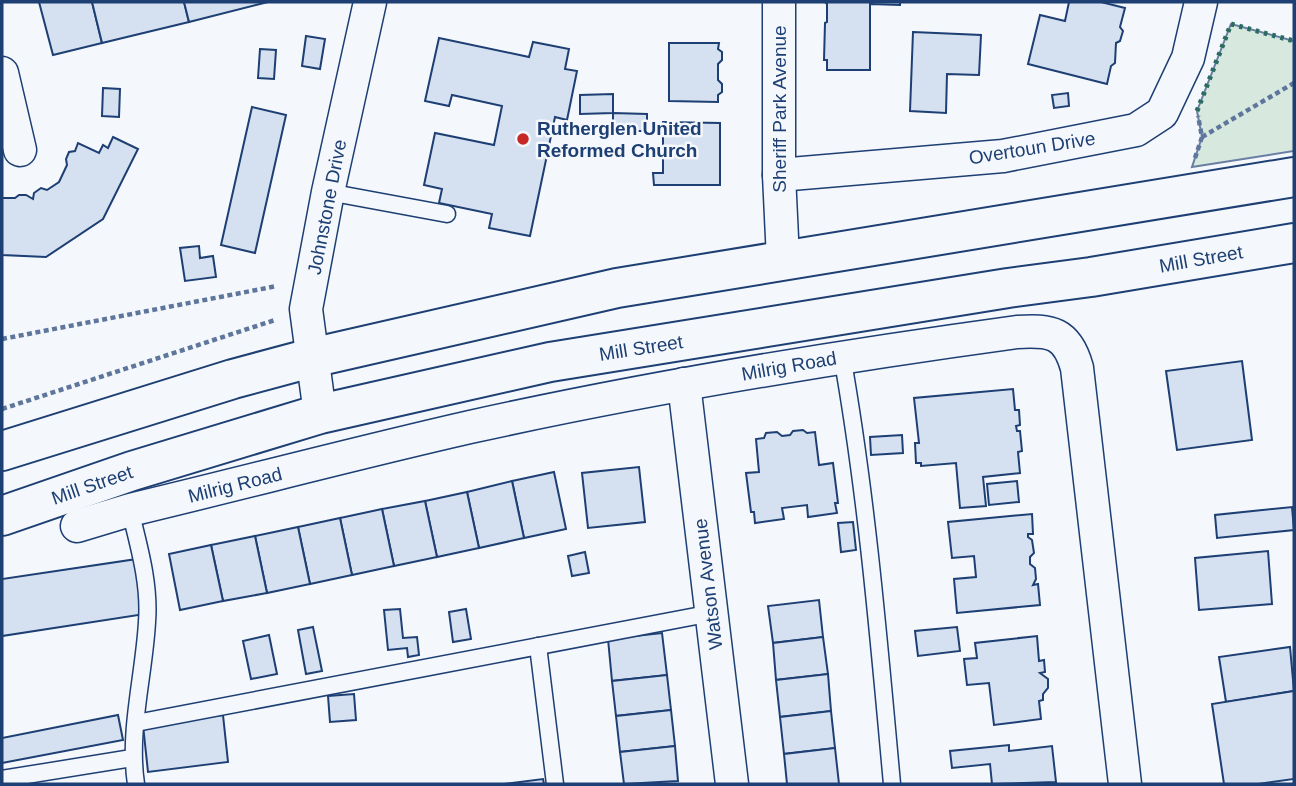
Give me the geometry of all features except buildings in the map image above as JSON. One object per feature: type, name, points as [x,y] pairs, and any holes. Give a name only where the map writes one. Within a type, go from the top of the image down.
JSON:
[{"type":"main road","points":[[2,452],[233,379],[311,358],[617,288],[1294,177]]},
{"type":"main road","name":"Mill Street","points":[[2,516],[132,471],[320,414],[550,362],[1294,243]]},
{"type":"street","name":"Johnstone Drive","points":[[320,414],[306,309],[328,192],[370,2]]},
{"type":"street","name":"Sheriff Park Avenue","points":[[779,2],[779,175],[783,259]]},
{"type":"street","name":"Overtoun Drive","points":[[779,175],[1003,156],[1136,130],[1162,113],[1188,58],[1201,2]]},
{"type":"street","points":[[2,73],[20,150]]},
{"type":"street","name":"Milrig Road","points":[[77,526],[130,510],[471,427],[684,384],[842,356],[1045,330],[1072,350],[1077,368],[1125,784]]},
{"type":"street","name":"Watson Avenue","points":[[684,384],[732,784]]},
{"type":"lane","points":[[328,192],[447,215]]},
{"type":"lane","points":[[842,356],[869,562],[892,784]]},
{"type":"lane","points":[[130,510],[145,572],[148,620],[132,758],[136,784]]},
{"type":"lane","points":[[136,723],[712,613]]},
{"type":"lane","points":[[538,646],[555,784]]},
{"type":"lane","points":[[2,779],[132,758]]},
{"type":"path","points":[[1202,137],[1294,83]]},
{"type":"path","points":[[2,339],[313,279]]},
{"type":"path","points":[[2,410],[306,309]]},
{"type":"shaded area","points":[[1231,24],[1294,41],[1294,151],[1192,167],[1202,137],[1197,111]]},
{"type":"hedge","points":[[1197,111],[1231,24],[1294,41]]},
{"type":"place","name":"Rutherglen United Reformed Church","points":[[523,139]]}]
